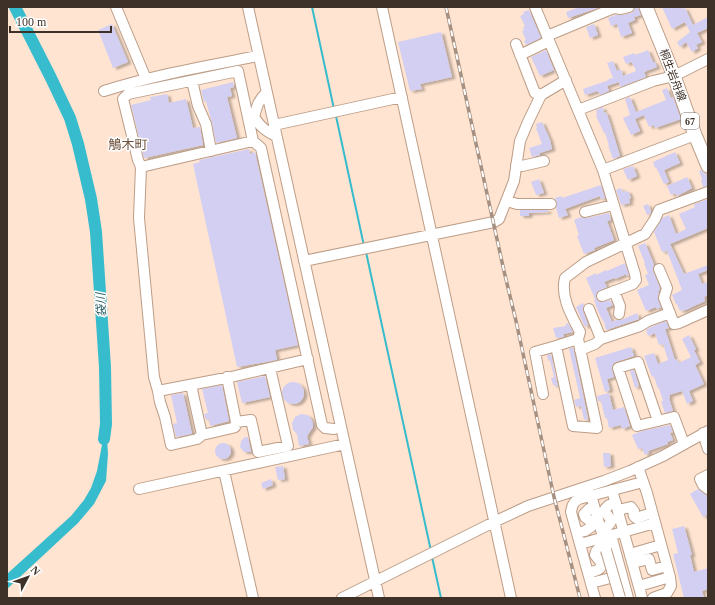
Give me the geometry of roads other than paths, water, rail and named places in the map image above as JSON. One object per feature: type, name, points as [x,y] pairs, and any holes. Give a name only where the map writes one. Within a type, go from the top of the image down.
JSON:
[{"type":"main road","name":"桐生岩舟線","points":[[646,7],[708,166]]},
{"type":"street","points":[[116,7],[146,79]]},
{"type":"street","points":[[248,7],[379,598]]},
{"type":"street","points":[[382,7],[511,598]]},
{"type":"street","points":[[535,7],[603,170],[635,274],[636,280],[633,284],[602,296]]},
{"type":"street","points":[[520,56],[548,38],[614,8],[621,9],[629,7]]},
{"type":"street","points":[[516,44],[535,93],[540,95]]},
{"type":"street","points":[[104,91],[146,79],[258,56]]},
{"type":"street","points":[[578,110],[653,81],[674,76],[708,59]]},
{"type":"street","points":[[227,377],[236,422],[235,427],[202,435],[197,439],[171,444],[154,377],[139,218],[141,167],[123,99],[128,94],[238,71],[251,118],[253,141],[261,148],[322,425],[325,428],[341,427]]},
{"type":"street","points":[[304,261],[497,221],[507,201],[514,181],[520,141],[540,95],[566,80]]},
{"type":"street","points":[[192,81],[198,106],[206,124],[211,150]]},
{"type":"street","points":[[251,118],[260,99],[266,93]]},
{"type":"street","points":[[274,125],[402,97]]},
{"type":"street","points":[[251,118],[262,128],[276,136]]},
{"type":"street","points":[[603,170],[695,134]]},
{"type":"street","points":[[141,167],[253,141]]},
{"type":"street","points":[[516,165],[522,166],[544,162]]},
{"type":"street","points":[[556,346],[573,426],[597,428],[578,339],[580,332],[565,300],[564,278],[586,262],[645,234],[659,210],[708,192]]},
{"type":"street","points":[[507,201],[517,204],[551,204]]},
{"type":"street","points":[[585,212],[613,205]]},
{"type":"street","points":[[658,269],[666,288],[664,298],[674,324],[708,310]]},
{"type":"street","points":[[614,291],[620,306],[619,314]]},
{"type":"street","points":[[589,310],[601,339]]},
{"type":"street","points":[[580,350],[596,344],[601,339],[640,326],[648,321],[670,313]]},
{"type":"street","points":[[543,394],[535,352],[578,339]]},
{"type":"street","points":[[158,391],[308,360]]},
{"type":"street","points":[[658,421],[638,362],[618,368],[637,426],[658,421],[674,417],[684,444]]},
{"type":"street","points":[[236,422],[251,420],[258,452],[288,446],[270,368]]},
{"type":"street","points":[[191,385],[202,435]]},
{"type":"street","points":[[342,598],[528,506],[638,468],[663,456],[705,432],[708,449]]},
{"type":"street","points":[[139,489],[345,444]]},
{"type":"street","points":[[638,468],[654,518],[671,586],[667,593],[653,598]]},
{"type":"street","points":[[224,470],[253,598]]},
{"type":"street","points":[[708,475],[700,479],[703,485],[708,489]]},
{"type":"street","points":[[595,598],[571,512],[574,502],[578,499],[643,482]]},
{"type":"street","points":[[612,490],[642,598]]},
{"type":"street","points":[[591,496],[605,539],[620,598]]},
{"type":"street","points":[[590,578],[602,564],[595,554],[595,551],[605,539],[608,526],[611,521],[606,514],[605,509],[609,505],[617,507],[631,507],[634,510],[633,514],[636,518],[654,518]]},
{"type":"street","points":[[577,533],[585,531],[591,527],[592,524],[584,514],[589,508],[594,506]]},
{"type":"street","points":[[580,544],[605,539],[654,518]]},
{"type":"street","points":[[605,539],[622,575],[628,598]]},
{"type":"street","points":[[590,578],[622,575],[633,564],[661,545]]},
{"type":"street","points":[[633,564],[649,559],[652,570],[668,571]]},
{"type":"street","points":[[639,586],[668,571]]},
{"type":"water","points":[[106,424],[108,454],[106,481],[94,504],[78,523],[7,589],[7,574],[71,516],[84,500],[91,488],[97,471]]},
{"type":"waterway","name":"袋川","points":[[15,7],[70,118],[78,144],[91,199],[96,232],[105,367],[106,424],[104,439]]},
{"type":"waterway","points":[[312,7],[334,109]]},
{"type":"waterway","points":[[336,116],[364,246]]},
{"type":"waterway","points":[[366,252],[431,551]]},
{"type":"waterway","points":[[432,557],[441,598]]},
{"type":"railway","points":[[446,7],[554,497],[580,598]]},
{"type":"district","name":"鵤木町","points":[[128,144]]}]
